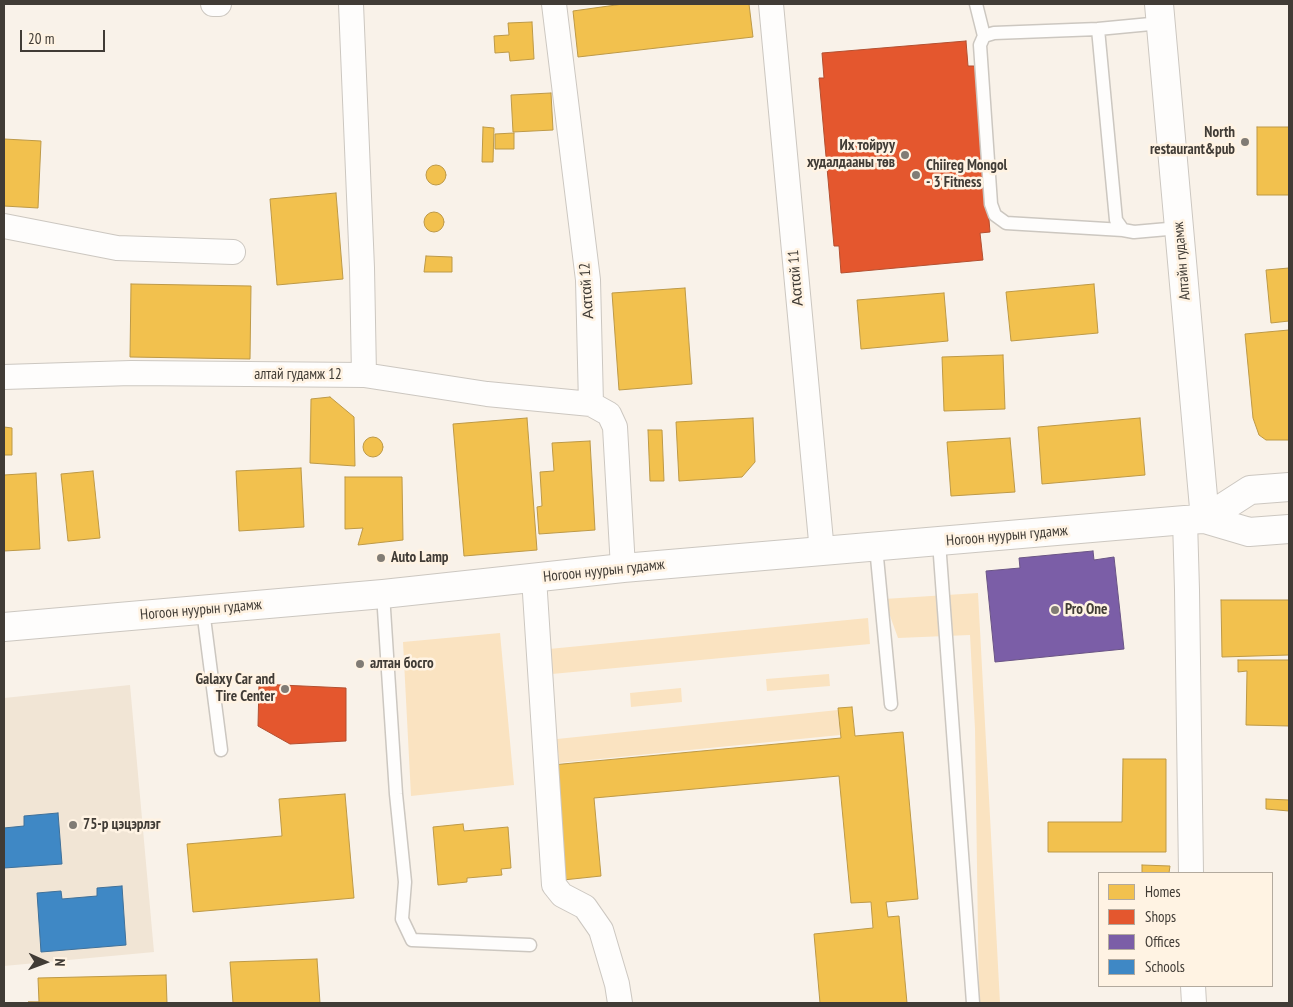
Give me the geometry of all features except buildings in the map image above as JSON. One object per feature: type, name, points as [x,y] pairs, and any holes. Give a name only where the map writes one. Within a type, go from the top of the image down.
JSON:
[{"type":"main road","name":"Алтайн гудамж","points":[[1160,13],[1179,228],[1195,519]]},
{"type":"main road","name":"Ногоон нуурын гудамж","points":[[1195,519],[1250,490],[1289,487]]},
{"type":"main road","name":"Ногоон нуурын гудамж","points":[[4,627],[383,594],[623,568],[1195,519],[1249,532],[1289,529]]},
{"type":"street","points":[[213,4],[219,4]]},
{"type":"street","points":[[351,4],[362,268],[364,375]]},
{"type":"street","name":"Ααταй 12","points":[[554,4],[588,280],[591,404]]},
{"type":"street","name":"Ααταй 11","points":[[771,4],[822,552]]},
{"type":"street","points":[[4,226],[117,248],[233,252]]},
{"type":"street","name":"алтай гудамж 12","points":[[4,377],[131,373],[364,375],[487,394],[591,404]]},
{"type":"street","points":[[591,404],[609,414],[615,427],[623,568]]},
{"type":"street","points":[[1191,872],[1187,590],[1195,519]]},
{"type":"street","points":[[534,578],[554,885],[562,895],[585,907],[601,930],[618,984],[620,1003]]},
{"type":"street","points":[[1193,987],[1194,1003]]},
{"type":"lane","points":[[976,4],[984,36],[980,45],[991,204],[995,215],[1006,223],[1134,232],[1179,228]]},
{"type":"lane","points":[[984,36],[994,33],[1098,29],[1160,13]]},
{"type":"lane","points":[[1098,29],[1116,220],[1123,230]]},
{"type":"lane","points":[[939,542],[972,1003]]},
{"type":"lane","points":[[876,547],[891,704]]},
{"type":"lane","points":[[383,594],[396,794],[405,882],[402,919],[412,940],[530,944]]},
{"type":"lane","points":[[203,610],[221,750]]},
{"type":"shaded area","points":[[978,593],[1000,1003],[979,1003],[975,729],[970,635],[898,638],[884,599]]},
{"type":"shaded area","points":[[868,618],[870,644],[552,674],[549,649]]},
{"type":"shaded area","points":[[500,633],[514,785],[411,796],[403,642]]},
{"type":"shaded area","points":[[829,674],[830,686],[767,691],[766,679]]},
{"type":"shaded area","name":"75-р цэцэрлэг","points":[[130,685],[154,952],[4,966],[4,698]]},
{"type":"shaded area","points":[[681,688],[682,702],[631,707],[630,693]]},
{"type":"shaded area","points":[[838,710],[840,735],[559,763],[557,739]]},
{"type":"place","name":"North restaurant&pub","points":[[1245,142]]},
{"type":"place","name":"Их тойруу худалдааны төв","points":[[905,155]]},
{"type":"place","name":"Chiireg Mongol - 3 Fitness","points":[[916,175]]},
{"type":"place","name":"Auto Lamp","points":[[381,558]]},
{"type":"place","name":"Pro One","points":[[1055,610]]},
{"type":"place","name":"алтан босго","points":[[360,664]]},
{"type":"place","name":"Galaxy Car and Tire Center","points":[[285,689]]},
{"type":"place","name":"75-р цэцэрлэг","points":[[73,825]]}]
